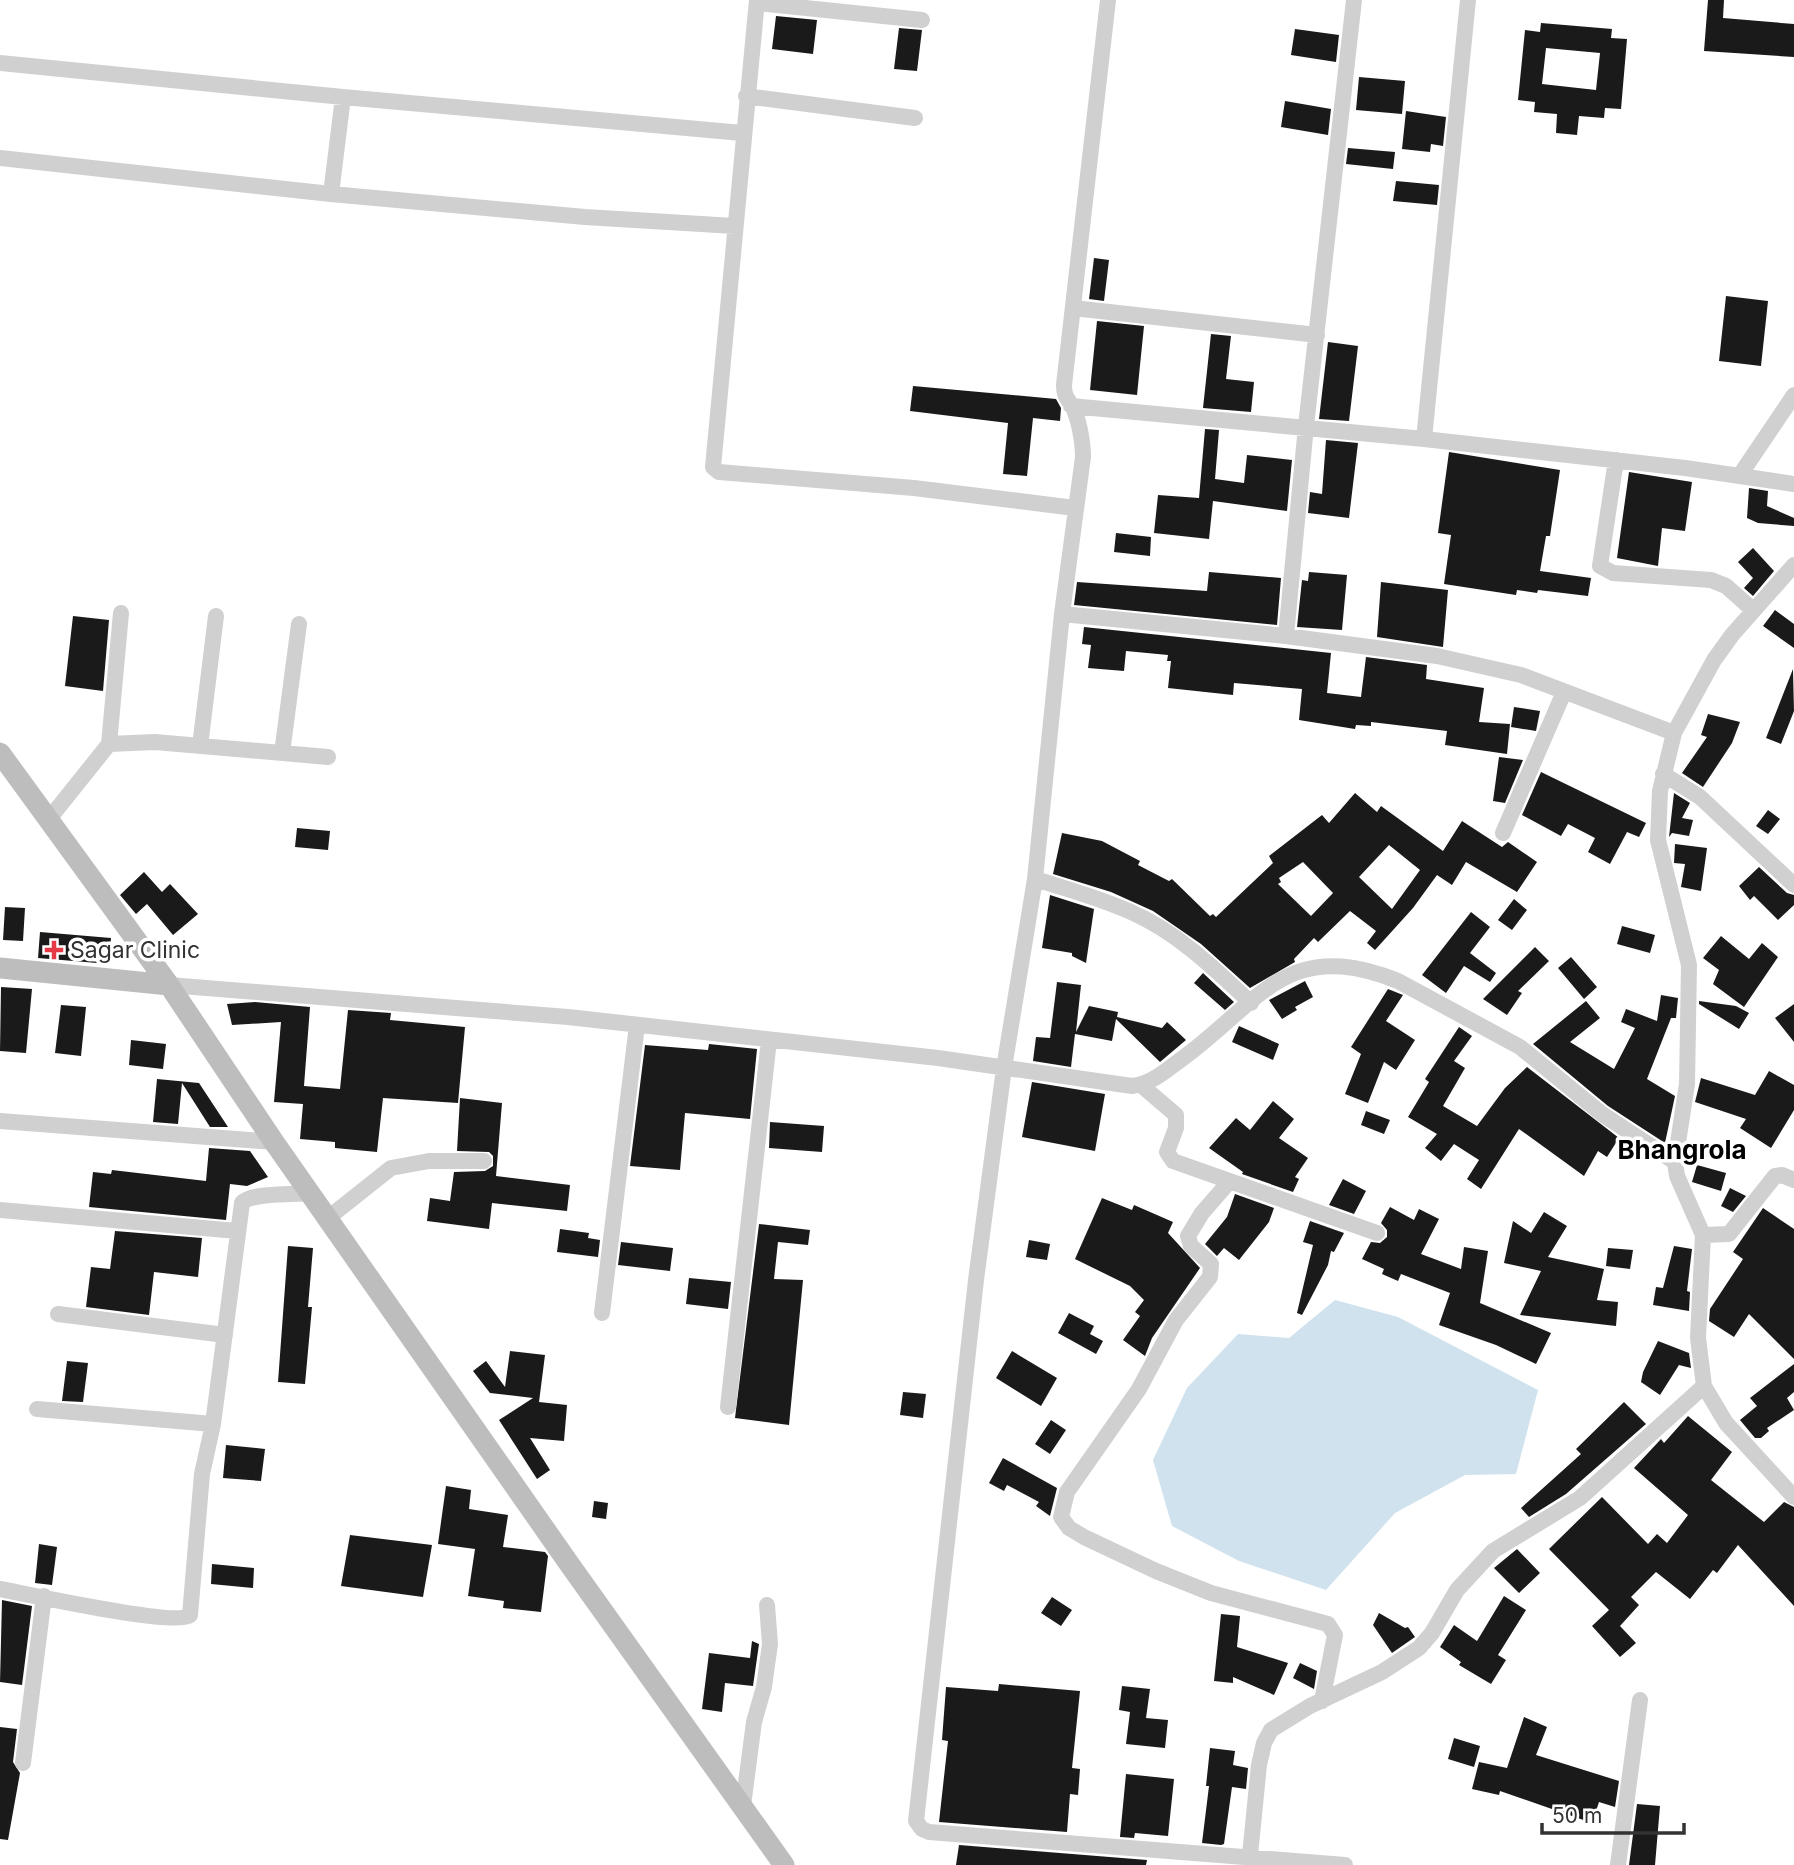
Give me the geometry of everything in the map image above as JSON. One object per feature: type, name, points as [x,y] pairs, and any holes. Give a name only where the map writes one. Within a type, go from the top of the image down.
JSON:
[{"type":"street","points":[[1108,0],[1064,385],[1067,402],[1072,406],[1306,426],[1616,460],[1794,484]]},
{"type":"street","points":[[1286,636],[1306,426],[1354,0]]},
{"type":"street","points":[[1424,439],[1468,0]]},
{"type":"street","points":[[922,20],[757,2],[712,456],[716,471],[914,488],[1075,508]]},
{"type":"street","points":[[0,63],[742,133]]},
{"type":"street","points":[[746,96],[915,118]]},
{"type":"street","points":[[331,194],[343,97]]},
{"type":"street","points":[[0,158],[331,194],[585,217],[734,226]]},
{"type":"street","points":[[1073,308],[1317,335]]},
{"type":"street","points":[[1740,475],[1794,395]]},
{"type":"street","points":[[1072,406],[1083,445],[1062,614],[1035,879],[1004,1068],[976,1280],[916,1821],[918,1826],[929,1832],[1249,1861],[1345,1865]]},
{"type":"street","points":[[1616,460],[1600,566],[1602,569],[1613,573],[1659,578],[1711,580],[1726,586],[1753,610]]},
{"type":"street","points":[[1794,565],[1753,610],[1714,660],[1674,733],[1663,774],[1659,812],[1660,856],[1689,965],[1686,1084],[1675,1162],[1677,1176],[1703,1235],[1698,1338],[1704,1386],[1726,1423],[1794,1497]]},
{"type":"street","points":[[49,819],[109,744],[121,613]]},
{"type":"street","points":[[1062,614],[1286,636],[1437,656],[1521,675],[1674,733]]},
{"type":"street","points":[[200,746],[216,616]]},
{"type":"street","points":[[282,753],[299,624]]},
{"type":"street","points":[[1503,833],[1564,692]]},
{"type":"street","points":[[109,744],[133,741],[328,757]]},
{"type":"street","points":[[0,753],[169,985],[274,1142],[784,1865]]},
{"type":"street","points":[[1663,774],[1700,797],[1794,885]]},
{"type":"street","points":[[1035,879],[1098,899],[1150,922],[1205,961],[1251,1003]]},
{"type":"street","points":[[0,968],[169,985],[568,1017],[938,1058],[1119,1085],[1141,1085],[1217,1034],[1262,991],[1309,967],[1337,965],[1377,972],[1520,1047],[1602,1114],[1675,1162]]},
{"type":"street","points":[[602,1313],[637,1026]]},
{"type":"street","points":[[727,1408],[769,1040]]},
{"type":"street","points":[[1141,1085],[1176,1115],[1176,1128],[1167,1152],[1169,1157],[1183,1166],[1377,1233]]},
{"type":"street","points":[[0,1121],[274,1142]]},
{"type":"street","points":[[328,1218],[391,1168],[429,1160],[484,1161]]},
{"type":"street","points":[[1703,1235],[1716,1237],[1729,1234],[1775,1176],[1782,1174],[1794,1180]]},
{"type":"street","points":[[1228,1182],[1188,1236],[1191,1246],[1210,1264],[1210,1277],[1176,1321],[1139,1389],[1067,1492],[1061,1517],[1069,1528],[1084,1537],[1167,1576],[1211,1593],[1328,1624],[1335,1635],[1322,1701]]},
{"type":"street","points":[[0,1589],[145,1616],[188,1617],[202,1474],[214,1424],[242,1203],[247,1198],[310,1193]]},
{"type":"street","points":[[0,1210],[237,1231]]},
{"type":"street","points":[[58,1314],[225,1335]]},
{"type":"street","points":[[1249,1861],[1264,1742],[1271,1730],[1382,1672],[1419,1648],[1432,1633],[1457,1590],[1493,1550],[1598,1485],[1704,1386]]},
{"type":"street","points":[[37,1409],[214,1424]]},
{"type":"street","points":[[23,1763],[44,1596]]},
{"type":"street","points":[[743,1806],[752,1731],[764,1687],[770,1644],[767,1605]]},
{"type":"street","points":[[1618,1865],[1640,1700]]},
{"type":"water","points":[[1335,1300],[1398,1317],[1538,1390],[1516,1474],[1465,1475],[1395,1513],[1326,1590],[1239,1561],[1172,1526],[1153,1460],[1187,1388],[1238,1334],[1289,1338]]},
{"type":"building","points":[[1708,0],[1724,0],[1723,18],[1794,24],[1794,57],[1704,51]]},
{"type":"building","points":[[776,16],[817,20],[813,54],[772,49]]},
{"type":"building","points":[[1541,23],[1612,29],[1611,38],[1627,39],[1621,109],[1605,108],[1604,118],[1579,116],[1577,135],[1556,133],[1557,114],[1534,112],[1535,102],[1518,100],[1525,30],[1540,32]],"holes":[[[1546,48],[1600,53],[1596,90],[1542,84]]]},
{"type":"building","points":[[899,28],[922,30],[917,71],[894,69]]},
{"type":"building","points":[[1295,29],[1339,35],[1336,62],[1291,55]]},
{"type":"building","points":[[1359,77],[1405,81],[1402,114],[1356,110]]},
{"type":"building","points":[[1285,101],[1331,109],[1328,135],[1281,127]]},
{"type":"building","points":[[1406,111],[1446,117],[1443,146],[1431,144],[1430,152],[1402,149]]},
{"type":"building","points":[[1348,148],[1395,152],[1393,169],[1346,164]]},
{"type":"building","points":[[1396,181],[1439,185],[1437,205],[1393,201]]},
{"type":"building","points":[[1094,258],[1109,260],[1104,301],[1089,299]]},
{"type":"building","points":[[1726,296],[1768,301],[1761,366],[1719,361]]},
{"type":"building","points":[[1097,321],[1144,326],[1137,395],[1090,390]]},
{"type":"building","points":[[1211,334],[1231,336],[1226,379],[1254,382],[1251,412],[1203,408]]},
{"type":"building","points":[[1328,342],[1358,346],[1349,421],[1319,419]]},
{"type":"building","points":[[913,386],[1056,399],[1061,408],[1060,421],[1033,418],[1027,476],[1003,474],[1008,423],[910,411]]},
{"type":"building","points":[[1205,429],[1219,430],[1215,479],[1244,483],[1247,455],[1292,460],[1287,511],[1213,501],[1209,539],[1154,533],[1158,495],[1199,498]]},
{"type":"building","points":[[1326,440],[1358,443],[1349,518],[1308,513],[1310,492],[1322,494]]},
{"type":"building","points":[[1449,452],[1560,470],[1550,536],[1546,536],[1540,571],[1591,578],[1588,596],[1538,590],[1537,593],[1517,590],[1516,595],[1444,584],[1451,535],[1438,533]]},
{"type":"building","points":[[1629,472],[1692,482],[1685,531],[1662,528],[1658,566],[1617,558]]},
{"type":"building","points":[[1749,488],[1768,491],[1767,506],[1794,518],[1794,526],[1758,523],[1747,518]]},
{"type":"building","points":[[1116,533],[1151,537],[1150,556],[1114,552]]},
{"type":"building","points":[[1753,548],[1774,571],[1753,596],[1744,588],[1753,578],[1738,562]]},
{"type":"building","points":[[1209,572],[1281,578],[1277,625],[1074,605],[1077,582],[1207,591]]},
{"type":"building","points":[[1309,572],[1347,575],[1342,630],[1297,627],[1302,580],[1308,581]]},
{"type":"building","points":[[1381,582],[1448,590],[1443,647],[1377,637]]},
{"type":"building","points":[[1775,610],[1794,624],[1794,648],[1763,626]]},
{"type":"building","points":[[73,616],[109,620],[103,691],[65,686]]},
{"type":"building","points":[[1084,627],[1331,653],[1327,693],[1361,697],[1366,657],[1427,665],[1426,679],[1484,688],[1479,722],[1510,724],[1507,754],[1445,745],[1447,731],[1371,722],[1371,726],[1356,725],[1355,729],[1299,720],[1302,689],[1234,683],[1233,695],[1168,688],[1171,661],[1167,661],[1168,655],[1126,651],[1124,671],[1088,668],[1091,645],[1082,644]]},
{"type":"building","points":[[1793,669],[1794,711],[1781,744],[1766,738]]},
{"type":"building","points":[[1514,707],[1540,711],[1536,731],[1511,727]]},
{"type":"building","points":[[1708,714],[1740,722],[1732,743],[1703,787],[1682,773],[1707,737],[1701,735]]},
{"type":"building","points":[[1499,757],[1523,760],[1505,803],[1493,801]]},
{"type":"building","points":[[1541,772],[1646,823],[1639,837],[1627,832],[1610,864],[1588,852],[1595,838],[1568,824],[1561,836],[1522,815]]},
{"type":"building","points":[[1355,793],[1377,812],[1381,806],[1443,851],[1462,821],[1502,847],[1508,842],[1537,862],[1517,892],[1466,862],[1452,885],[1437,875],[1413,908],[1375,950],[1367,943],[1376,931],[1350,911],[1318,942],[1314,938],[1294,959],[1295,962],[1250,988],[1201,944],[1153,911],[1111,892],[1053,874],[1062,833],[1102,841],[1140,861],[1138,865],[1169,881],[1172,879],[1210,916],[1213,914],[1216,917],[1273,863],[1269,856],[1322,815],[1329,823]],"holes":[[[1389,845],[1420,870],[1392,909],[1359,877]],[[1303,862],[1333,893],[1311,916],[1278,884],[1281,882],[1279,878]]]},
{"type":"building","points":[[1674,793],[1690,803],[1682,818],[1693,820],[1689,836],[1672,833],[1669,837]]},
{"type":"building","points":[[1768,810],[1780,819],[1768,834],[1756,826]]},
{"type":"building","points":[[297,828],[330,831],[328,850],[295,847]]},
{"type":"building","points":[[1675,844],[1707,848],[1701,891],[1681,887],[1685,864],[1674,863]]},
{"type":"building","points":[[1759,867],[1787,893],[1794,895],[1794,905],[1778,920],[1754,896],[1750,900],[1739,886]]},
{"type":"building","points":[[144,872],[162,892],[170,884],[198,914],[173,935],[147,904],[136,914],[120,895]]},
{"type":"building","points":[[1050,895],[1094,909],[1086,963],[1072,956],[1072,953],[1042,948]]},
{"type":"building","points":[[1514,899],[1527,910],[1512,930],[1498,920]]},
{"type":"building","points":[[5,907],[25,908],[23,941],[3,940]]},
{"type":"building","points":[[1471,912],[1490,927],[1470,953],[1496,973],[1490,982],[1464,966],[1446,993],[1422,975]]},
{"type":"building","points":[[1622,926],[1655,935],[1650,953],[1617,944]]},
{"type":"building","points":[[40,932],[111,938],[109,964],[38,958]]},
{"type":"building","points":[[1721,936],[1749,959],[1762,943],[1778,957],[1744,1007],[1713,984],[1719,970],[1703,958]]},
{"type":"building","points":[[1535,947],[1549,961],[1518,991],[1522,993],[1507,1015],[1483,999]]},
{"type":"building","points":[[1571,957],[1597,987],[1584,999],[1558,968]]},
{"type":"building","points":[[1203,973],[1234,1002],[1225,1010],[1194,983]]},
{"type":"building","points":[[1305,981],[1313,997],[1295,1007],[1297,1010],[1282,1019],[1269,1000]]},
{"type":"building","points":[[1057,982],[1081,985],[1076,1032],[1089,1006],[1118,1012],[1117,1017],[1162,1028],[1167,1022],[1186,1040],[1160,1062],[1116,1019],[1112,1041],[1075,1034],[1071,1067],[1033,1061],[1036,1037],[1050,1038]]},
{"type":"building","points":[[1,987],[32,989],[26,1053],[0,1051]]},
{"type":"building","points":[[1388,989],[1403,995],[1386,1021],[1415,1040],[1396,1070],[1384,1062],[1368,1103],[1345,1094],[1361,1054],[1351,1047]]},
{"type":"building","points":[[1661,995],[1678,998],[1676,1018],[1671,1018],[1647,1079],[1675,1096],[1665,1143],[1608,1106],[1533,1044],[1586,1001],[1600,1018],[1570,1042],[1614,1069],[1635,1028],[1621,1022],[1626,1009],[1657,1021]]},
{"type":"building","points":[[1699,1001],[1736,1006],[1749,1013],[1739,1029],[1699,1004]]},
{"type":"building","points":[[255,1002],[310,1007],[304,1086],[340,1089],[348,1010],[391,1013],[390,1020],[465,1027],[458,1103],[383,1098],[377,1152],[335,1148],[335,1142],[300,1139],[303,1104],[274,1102],[281,1022],[232,1025],[227,1004]]},
{"type":"building","points":[[1794,1004],[1794,1042],[1775,1018]]},
{"type":"building","points":[[61,1005],[86,1007],[81,1056],[55,1053]]},
{"type":"building","points":[[1239,1026],[1279,1044],[1273,1060],[1232,1042]]},
{"type":"building","points":[[1459,1027],[1472,1036],[1454,1061],[1465,1068],[1443,1106],[1477,1126],[1505,1088],[1527,1067],[1619,1138],[1607,1157],[1598,1151],[1584,1176],[1519,1129],[1481,1189],[1467,1179],[1479,1160],[1454,1144],[1441,1161],[1425,1148],[1437,1134],[1408,1117],[1429,1082],[1425,1079]]},
{"type":"building","points":[[131,1040],[166,1044],[163,1069],[129,1065]]},
{"type":"building","points":[[709,1044],[757,1049],[750,1119],[685,1113],[680,1170],[630,1166],[645,1045],[708,1050]]},
{"type":"building","points":[[1769,1071],[1794,1085],[1794,1110],[1771,1148],[1740,1128],[1746,1119],[1695,1102],[1701,1078],[1755,1095]]},
{"type":"building","points":[[157,1079],[199,1083],[228,1127],[210,1127],[182,1083],[178,1124],[153,1122]]},
{"type":"building","points":[[1032,1082],[1105,1094],[1095,1151],[1022,1137]]},
{"type":"building","points":[[460,1098],[502,1103],[496,1176],[570,1185],[567,1211],[492,1203],[489,1229],[427,1221],[430,1198],[450,1201],[454,1172],[485,1171],[493,1166],[493,1156],[489,1152],[457,1151]]},
{"type":"building","points":[[1273,1101],[1294,1119],[1279,1138],[1308,1158],[1295,1177],[1299,1179],[1293,1192],[1242,1174],[1243,1172],[1209,1148],[1236,1118],[1250,1130]]},
{"type":"building","points":[[1366,1111],[1390,1120],[1384,1134],[1361,1125]]},
{"type":"building","points":[[770,1122],[824,1126],[822,1152],[769,1148]]},
{"type":"building","points":[[209,1148],[250,1151],[268,1177],[247,1186],[230,1184],[226,1220],[89,1207],[93,1172],[111,1174],[112,1170],[206,1181]]},
{"type":"building","points":[[1697,1165],[1726,1173],[1721,1191],[1692,1182]]},
{"type":"building","points":[[1343,1179],[1366,1191],[1354,1214],[1329,1205]]},
{"type":"building","points":[[1730,1188],[1746,1196],[1733,1212],[1721,1206]]},
{"type":"building","points":[[1235,1194],[1274,1208],[1269,1222],[1239,1260],[1224,1248],[1217,1256],[1205,1244],[1227,1217]]},
{"type":"building","points":[[1102,1198],[1132,1210],[1134,1205],[1173,1222],[1168,1233],[1200,1268],[1152,1338],[1145,1356],[1123,1340],[1140,1316],[1135,1312],[1144,1300],[1130,1286],[1075,1259]]},
{"type":"building","points":[[1390,1207],[1414,1220],[1419,1209],[1439,1219],[1421,1254],[1461,1269],[1464,1247],[1488,1251],[1480,1303],[1551,1333],[1536,1364],[1496,1345],[1439,1325],[1450,1293],[1401,1274],[1398,1281],[1382,1274],[1384,1269],[1362,1259],[1371,1242],[1380,1243],[1387,1237],[1387,1230],[1381,1223]]},
{"type":"building","points":[[1763,1208],[1794,1229],[1794,1359],[1749,1314],[1734,1337],[1709,1321],[1710,1309],[1743,1259],[1733,1252]]},
{"type":"building","points":[[1544,1212],[1567,1226],[1548,1257],[1604,1269],[1597,1300],[1618,1302],[1616,1326],[1520,1315],[1541,1271],[1504,1263],[1513,1221],[1531,1233]]},
{"type":"building","points":[[1310,1221],[1344,1233],[1334,1252],[1331,1251],[1328,1265],[1302,1315],[1297,1313],[1313,1245],[1303,1242]]},
{"type":"building","points":[[759,1224],[810,1230],[808,1245],[778,1242],[774,1279],[803,1280],[789,1425],[735,1418]]},
{"type":"building","points":[[560,1229],[589,1233],[588,1238],[600,1240],[598,1257],[557,1252]]},
{"type":"building","points":[[115,1231],[202,1238],[198,1277],[154,1272],[149,1315],[86,1307],[91,1267],[110,1269]]},
{"type":"building","points":[[1029,1240],[1050,1244],[1047,1260],[1026,1257]]},
{"type":"building","points":[[621,1242],[673,1248],[670,1271],[618,1265]]},
{"type":"building","points":[[288,1246],[313,1248],[308,1307],[312,1307],[305,1384],[278,1382]]},
{"type":"building","points":[[1674,1246],[1692,1249],[1687,1291],[1690,1292],[1689,1311],[1653,1305],[1656,1287],[1663,1288]]},
{"type":"building","points":[[1608,1248],[1633,1250],[1630,1269],[1606,1266]]},
{"type":"building","points":[[689,1278],[731,1282],[728,1309],[686,1304]]},
{"type":"building","points":[[1069,1313],[1094,1326],[1090,1334],[1103,1341],[1096,1354],[1058,1333]]},
{"type":"building","points":[[1658,1341],[1689,1353],[1691,1368],[1679,1365],[1660,1395],[1641,1382]]},
{"type":"building","points":[[510,1351],[545,1355],[539,1402],[567,1405],[564,1441],[530,1438],[550,1470],[537,1479],[499,1420],[533,1398],[490,1393],[473,1371],[486,1361],[505,1387]]},
{"type":"building","points":[[1012,1351],[1057,1378],[1041,1406],[996,1378]]},
{"type":"building","points":[[67,1361],[88,1363],[83,1402],[62,1401]]},
{"type":"building","points":[[1794,1364],[1794,1392],[1787,1398],[1794,1410],[1767,1428],[1769,1431],[1761,1438],[1755,1438],[1740,1420],[1757,1406],[1750,1398]]},
{"type":"building","points":[[903,1392],[926,1394],[923,1418],[900,1415]]},
{"type":"building","points":[[1624,1402],[1646,1424],[1566,1494],[1529,1517],[1521,1508],[1581,1454],[1576,1449]]},
{"type":"building","points":[[1688,1416],[1732,1452],[1711,1480],[1764,1522],[1784,1502],[1794,1507],[1794,1606],[1738,1545],[1717,1573],[1713,1570],[1690,1599],[1656,1572],[1631,1597],[1639,1605],[1620,1626],[1636,1643],[1620,1657],[1592,1626],[1609,1610],[1549,1549],[1602,1497],[1648,1544],[1657,1534],[1667,1543],[1688,1515],[1634,1468],[1661,1439],[1664,1443]]},
{"type":"building","points":[[1051,1420],[1066,1430],[1050,1454],[1035,1444]]},
{"type":"building","points":[[226,1445],[265,1449],[261,1481],[223,1478]]},
{"type":"building","points":[[1003,1458],[1057,1488],[1050,1516],[1036,1506],[1039,1502],[1007,1485],[1004,1491],[989,1483]]},
{"type":"building","points":[[446,1486],[471,1490],[469,1509],[508,1515],[503,1547],[545,1552],[548,1556],[541,1612],[503,1608],[504,1601],[468,1596],[475,1549],[438,1544]]},
{"type":"building","points":[[594,1501],[608,1503],[606,1519],[592,1517]]},
{"type":"building","points":[[350,1535],[432,1545],[423,1597],[341,1586]]},
{"type":"building","points":[[39,1544],[57,1547],[52,1585],[35,1583]]},
{"type":"building","points":[[1517,1549],[1540,1573],[1519,1593],[1494,1568]]},
{"type":"building","points":[[212,1564],[254,1568],[253,1588],[211,1584]]},
{"type":"building","points":[[1504,1596],[1526,1610],[1498,1655],[1506,1660],[1491,1684],[1459,1665],[1461,1662],[1440,1647],[1454,1625],[1477,1641]]},
{"type":"building","points":[[1052,1597],[1072,1610],[1061,1626],[1041,1613]]},
{"type":"building","points":[[2,1600],[32,1606],[22,1685],[0,1682]]},
{"type":"building","points":[[1379,1613],[1405,1628],[1408,1627],[1415,1637],[1392,1653],[1373,1625]]},
{"type":"building","points":[[1221,1614],[1240,1616],[1237,1647],[1288,1663],[1274,1695],[1233,1677],[1233,1683],[1214,1681]]},
{"type":"building","points":[[752,1641],[759,1644],[753,1686],[725,1683],[722,1712],[702,1709],[709,1653],[750,1658]]},
{"type":"building","points":[[1300,1663],[1317,1671],[1314,1689],[1293,1678]]},
{"type":"building","points":[[999,1684],[1080,1691],[1072,1768],[1080,1769],[1078,1795],[1070,1794],[1067,1832],[939,1822],[948,1741],[942,1740],[946,1687],[998,1691]]},
{"type":"building","points":[[1122,1686],[1150,1689],[1146,1718],[1168,1720],[1165,1748],[1126,1744],[1130,1712],[1119,1710]]},
{"type":"building","points":[[1524,1717],[1547,1727],[1536,1755],[1619,1781],[1615,1807],[1599,1802],[1592,1823],[1500,1791],[1499,1795],[1472,1789],[1479,1762],[1507,1768]]},
{"type":"building","points":[[0,1727],[17,1729],[13,1762],[20,1773],[8,1840],[0,1839]]},
{"type":"building","points":[[1454,1738],[1480,1746],[1474,1767],[1448,1759]]},
{"type":"building","points":[[1210,1748],[1235,1751],[1233,1765],[1248,1768],[1246,1789],[1232,1787],[1224,1844],[1221,1845],[1202,1843],[1209,1786],[1206,1786]]},
{"type":"building","points":[[1126,1774],[1174,1779],[1168,1836],[1135,1833],[1134,1838],[1120,1837]]},
{"type":"building","points":[[1637,1804],[1660,1806],[1655,1865],[1629,1865]]},
{"type":"building","points":[[959,1845],[1147,1860],[1146,1865],[956,1865]]},
{"type":"place","name":"Sagar Clinic","points":[[54,950]]},
{"type":"district","name":"Bhangrola","points":[[1682,1149]]}]
